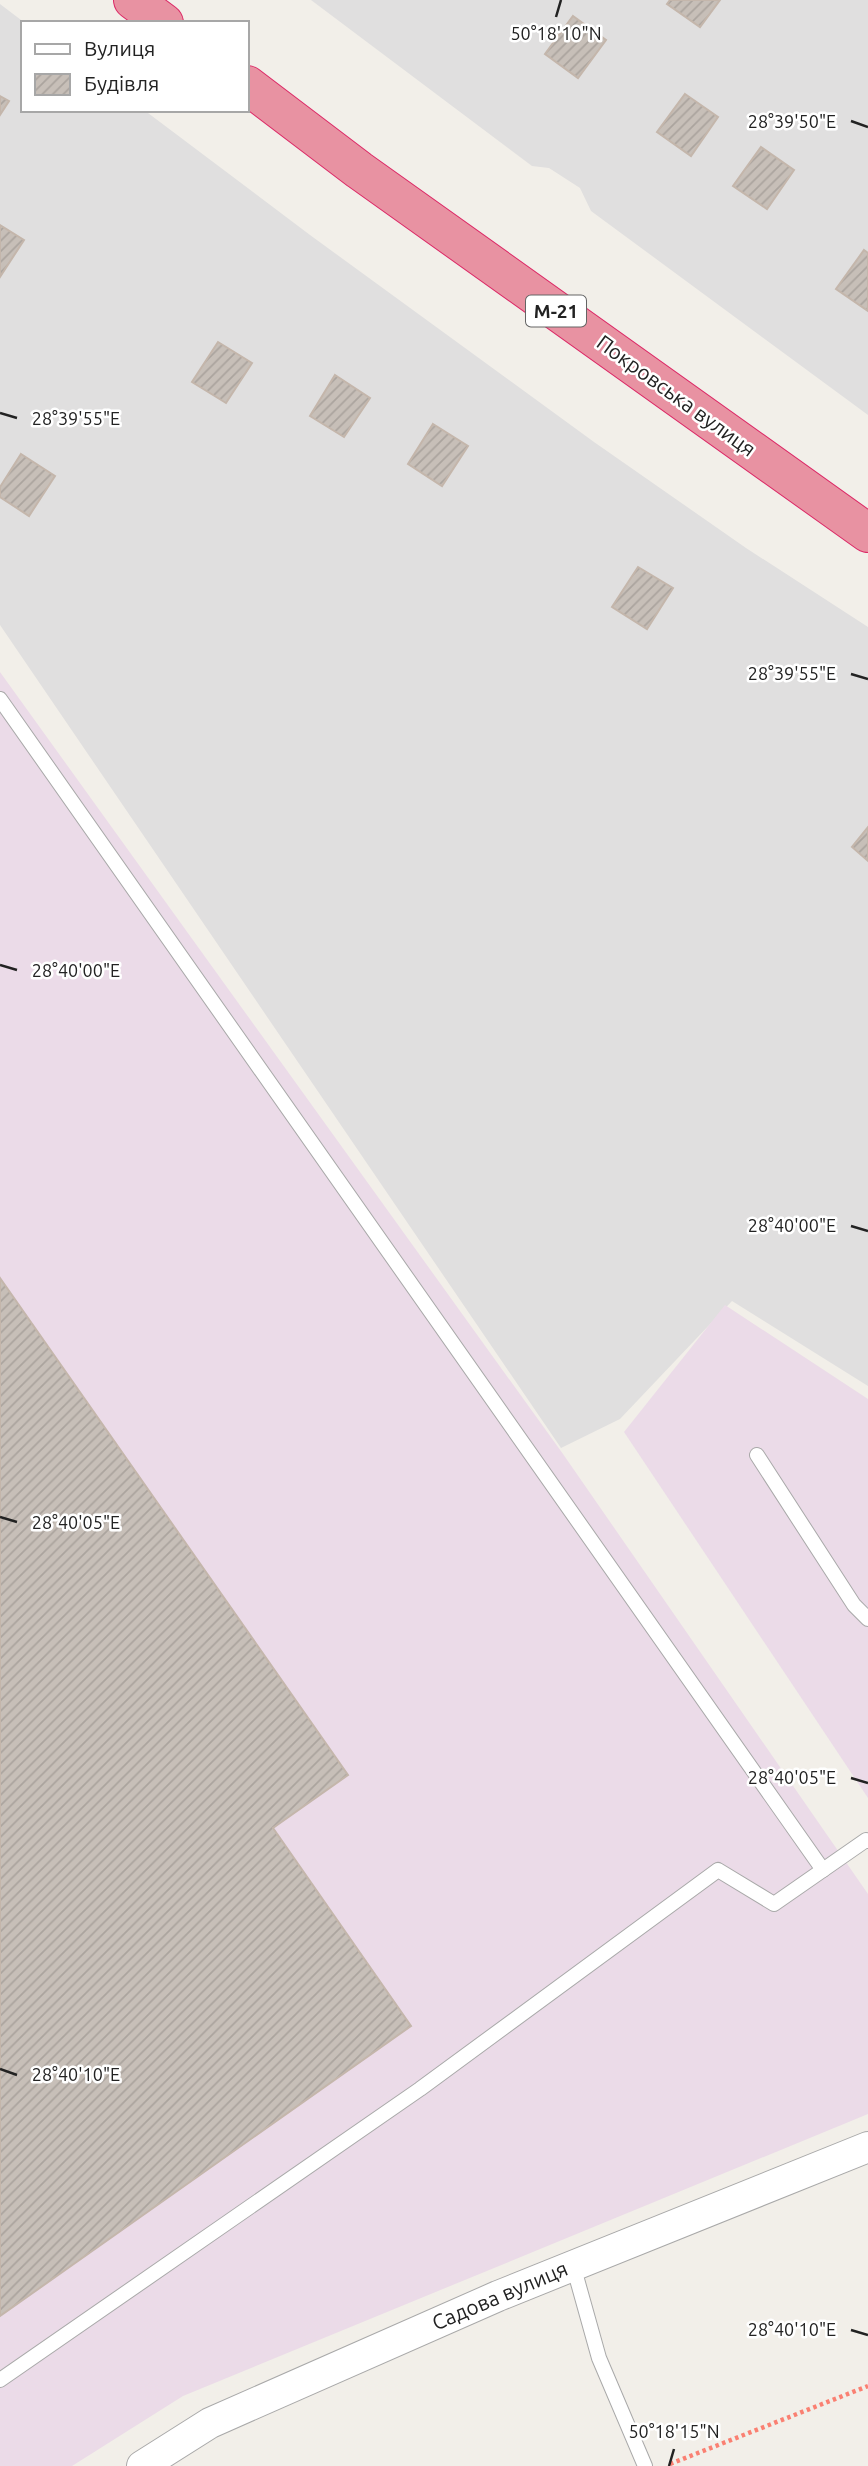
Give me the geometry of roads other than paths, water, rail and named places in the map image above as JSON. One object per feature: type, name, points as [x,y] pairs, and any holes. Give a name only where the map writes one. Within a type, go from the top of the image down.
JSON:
[{"type":"highway","points":[[133,0],[161,21]]},
{"type":"highway","name":"Покровська вулиця","points":[[248,86],[359,170],[868,533]]},
{"type":"street","name":"Садова вулиця","points":[[151,2464],[210,2424],[498,2296],[868,2147]]},
{"type":"lane","points":[[0,699],[823,1870]]},
{"type":"lane","points":[[757,1455],[854,1605],[868,1619]]},
{"type":"lane","points":[[0,2380],[420,2090],[718,1870],[774,1905],[868,1841]]},
{"type":"lane","points":[[573,2265],[599,2358],[645,2466]]}]
